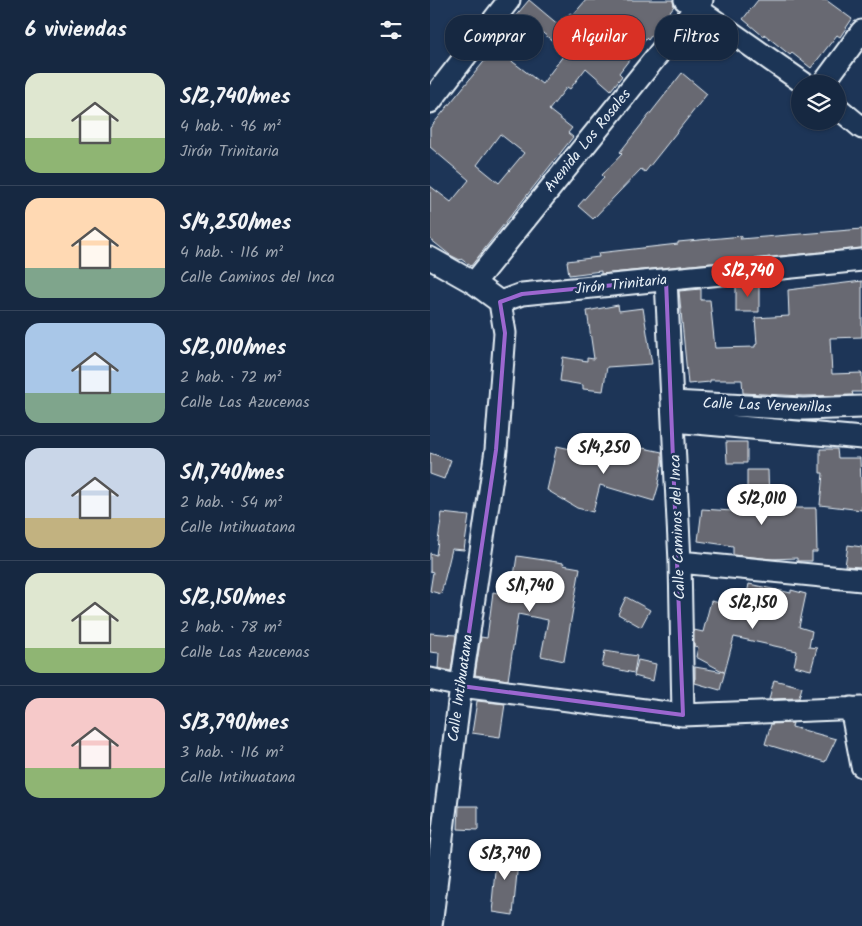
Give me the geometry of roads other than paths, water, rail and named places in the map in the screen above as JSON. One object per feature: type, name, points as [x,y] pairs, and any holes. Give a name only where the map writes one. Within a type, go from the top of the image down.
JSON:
[{"type":"street","points":[[430,102],[509,0]]},
{"type":"street","points":[[694,3],[793,75]]},
{"type":"street","name":"Avenida Los Rosales","points":[[474,282],[694,3]]},
{"type":"street","points":[[830,75],[862,30]]},
{"type":"street","points":[[846,115],[862,128]]},
{"type":"street","points":[[430,258],[474,282],[500,302]]},
{"type":"street","name":"Jirón Trinitaria","points":[[500,302],[522,294],[862,260]]},
{"type":"street","name":"Calle Caminos del Inca","points":[[666,280],[680,562],[683,715]]},
{"type":"street","name":"Calle Intihuatana","points":[[432,926],[438,813],[461,686],[496,450],[505,333],[500,302]]},
{"type":"street","name":"Calle Las Vervenillas","points":[[673,412],[862,407]]},
{"type":"street","name":"Calle Las Vervenillas","points":[[673,412],[862,438]]},
{"type":"street","points":[[680,562],[862,580]]},
{"type":"street","points":[[430,679],[461,686],[683,715],[857,708],[862,766]]}]
